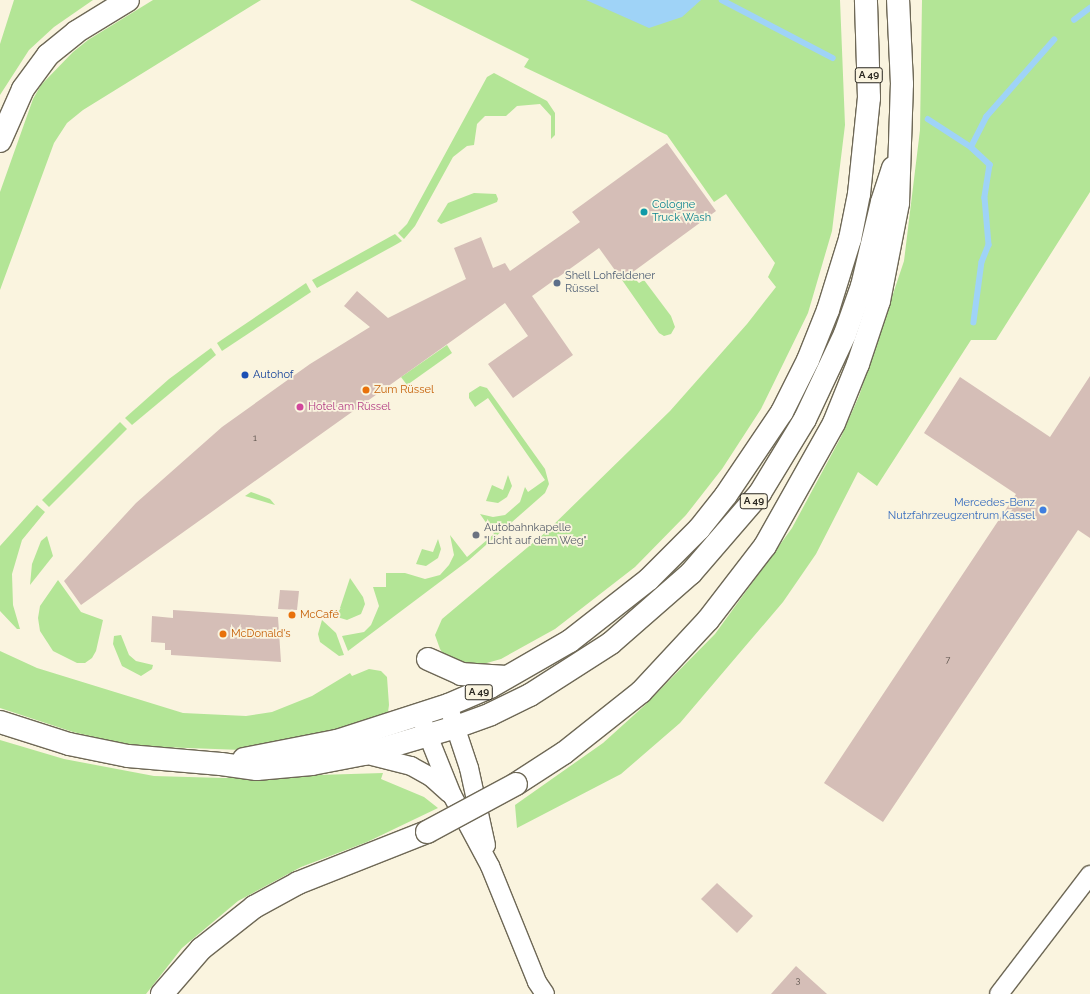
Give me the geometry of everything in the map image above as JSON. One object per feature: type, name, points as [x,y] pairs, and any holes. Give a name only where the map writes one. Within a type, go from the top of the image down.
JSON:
[{"type":"main road","points":[[0,141],[22,89],[48,55],[76,32],[128,0]]},
{"type":"main road","name":"A 49","points":[[448,705],[509,677],[590,628],[667,562],[735,484],[782,412],[808,360],[828,310],[850,239],[859,194],[870,98],[866,0]]},
{"type":"main road","name":"A 49","points":[[456,727],[525,698],[611,643],[691,573],[760,493],[805,419],[845,334],[862,286],[882,202],[899,153],[902,76],[898,0]]},
{"type":"main road","points":[[162,994],[201,949],[254,907],[298,883],[427,832],[516,784],[564,753],[641,692],[708,620],[737,585],[786,512],[834,423],[869,332],[893,237],[898,202],[899,153]]},
{"type":"main road","points":[[428,659],[461,674],[485,678],[509,677]]},
{"type":"main road","points":[[221,764],[337,741],[448,705]]},
{"type":"main road","points":[[0,722],[69,744],[128,756],[267,769],[364,754],[456,727]]},
{"type":"street","points":[[448,705],[469,768],[490,866]]},
{"type":"street","points":[[420,714],[452,795],[490,866],[537,982],[545,994]]},
{"type":"street","points":[[364,754],[411,766],[431,777],[452,795]]},
{"type":"street","points":[[999,994],[1090,875]]},
{"type":"green space","points":[[14,0],[93,0],[54,27],[29,50],[0,95],[0,44]]},
{"type":"green space","points":[[153,0],[261,0],[83,110],[67,123],[54,143],[0,290],[0,192],[33,99],[41,85],[73,52],[88,40]]},
{"type":"green space","points":[[410,0],[840,0],[845,125],[832,231],[808,313],[761,409],[722,469],[686,515],[635,567],[555,629],[501,659],[476,666],[465,666],[444,655],[435,635],[442,619],[546,532],[670,411],[747,324],[776,287],[768,277],[775,263],[726,194],[714,202],[667,135],[524,67],[529,59]]},
{"type":"green space","points":[[922,0],[1090,0],[1090,192],[996,340],[971,340],[877,486],[858,472],[816,554],[783,602],[680,723],[621,774],[517,828],[515,805],[603,743],[644,706],[715,634],[792,528],[841,437],[859,396],[904,261],[920,130]]},
{"type":"green space","points":[[494,73],[547,101],[555,113],[555,135],[551,139],[551,116],[540,104],[517,106],[506,116],[485,116],[477,124],[474,145],[467,146],[453,157],[415,226],[404,239],[398,233],[407,224],[487,77]]},
{"type":"green space","points":[[474,193],[496,194],[498,199],[497,202],[441,224],[437,221],[448,203]]},
{"type":"green space","points":[[395,234],[402,241],[317,288],[312,280]]},
{"type":"green space","points":[[630,274],[639,283],[644,280],[671,316],[675,327],[671,334],[664,336],[659,333],[622,280]]},
{"type":"green space","points":[[306,283],[311,292],[222,351],[217,343]]},
{"type":"green space","points":[[447,345],[452,353],[407,385],[401,377]]},
{"type":"green space","points":[[211,348],[216,355],[132,425],[125,418],[169,379]]},
{"type":"green space","points":[[480,386],[487,388],[545,469],[549,484],[545,493],[469,560],[348,651],[342,636],[364,632],[371,625],[379,606],[373,587],[386,587],[386,573],[405,573],[425,579],[440,575],[449,565],[454,555],[450,535],[467,557],[494,534],[480,514],[493,517],[505,515],[520,502],[525,487],[528,492],[545,480],[488,398],[475,407],[469,398],[469,393]]},
{"type":"green space","points":[[120,422],[127,429],[49,507],[42,500]]},
{"type":"green space","points":[[508,475],[512,486],[507,497],[498,503],[486,501],[492,485],[503,490]]},
{"type":"green space","points":[[251,492],[270,499],[275,505],[245,496]]},
{"type":"green space","points":[[37,505],[45,512],[22,540],[12,574],[13,605],[20,629],[17,629],[0,611],[0,546]]},
{"type":"green space","points":[[47,536],[53,556],[30,585],[32,564],[41,541]]},
{"type":"green space","points":[[438,539],[441,549],[438,558],[426,566],[416,564],[422,549],[433,552]]},
{"type":"green space","points":[[350,578],[363,597],[365,604],[361,614],[347,620],[337,617]]},
{"type":"green space","points":[[58,580],[81,612],[103,620],[96,651],[92,658],[85,663],[77,663],[53,651],[40,631],[38,618],[40,606]]},
{"type":"green space","points":[[322,620],[336,633],[344,655],[339,656],[320,642],[318,634]]},
{"type":"green space","points":[[121,635],[129,655],[136,661],[153,665],[152,669],[141,676],[122,666],[113,644],[114,636]]},
{"type":"green space","points":[[0,651],[37,668],[183,713],[246,716],[272,712],[312,696],[350,673],[352,676],[369,669],[381,671],[387,677],[388,712],[333,733],[242,750],[134,746],[73,732],[0,708]]},
{"type":"green space","points":[[0,740],[64,759],[154,776],[223,778],[383,773],[381,779],[424,797],[438,808],[367,842],[301,867],[238,901],[182,948],[146,994],[0,994]]},
{"type":"water","points":[[586,0],[701,0],[682,17],[649,28]]},
{"type":"building","points":[[667,143],[716,211],[622,280],[599,248],[532,296],[573,355],[513,398],[488,364],[528,336],[505,303],[81,605],[64,581],[136,503],[222,427],[310,364],[370,327],[344,306],[357,291],[388,318],[466,279],[454,248],[481,237],[493,268],[505,263],[510,271],[580,222],[572,212]]},
{"type":"building","points":[[1090,376],[1090,538],[1078,530],[883,822],[824,783],[1016,494],[924,433],[960,377],[1050,437]]},
{"type":"building","points":[[280,590],[299,591],[297,610],[278,609]]},
{"type":"building","points":[[173,610],[278,617],[281,662],[171,655],[171,650],[165,650],[165,643],[151,642],[152,616],[173,618]]},
{"type":"building","points":[[717,883],[753,916],[737,933],[701,899]]},
{"type":"building","points":[[796,966],[827,994],[771,994]]},
{"type":"waterway","points":[[722,0],[833,58]]},
{"type":"waterway","points":[[1074,20],[1090,8]]},
{"type":"waterway","points":[[971,147],[986,117],[1054,40]]},
{"type":"waterway","points":[[928,119],[971,147],[990,165],[985,198],[989,245],[982,262],[974,322]]},
{"type":"place","name":"Cologne Truck Wash","points":[[644,212]]},
{"type":"place","name":"Shell Lohfeldener Rüssel","points":[[557,283]]},
{"type":"place","name":"Autohof","points":[[245,375]]},
{"type":"place","name":"Zum Rüssel","points":[[366,390]]},
{"type":"place","name":"Hotel am Rüssel","points":[[300,407]]},
{"type":"place","name":"Mercedes-Benz Nutzfahrzeugzentrum Kassel","points":[[1043,510]]},
{"type":"place","name":"Autobahnkapelle \"Licht auf dem Weg\"","points":[[476,535]]},
{"type":"place","name":"McCafé","points":[[292,615]]},
{"type":"place","name":"McDonald's","points":[[223,634]]}]
